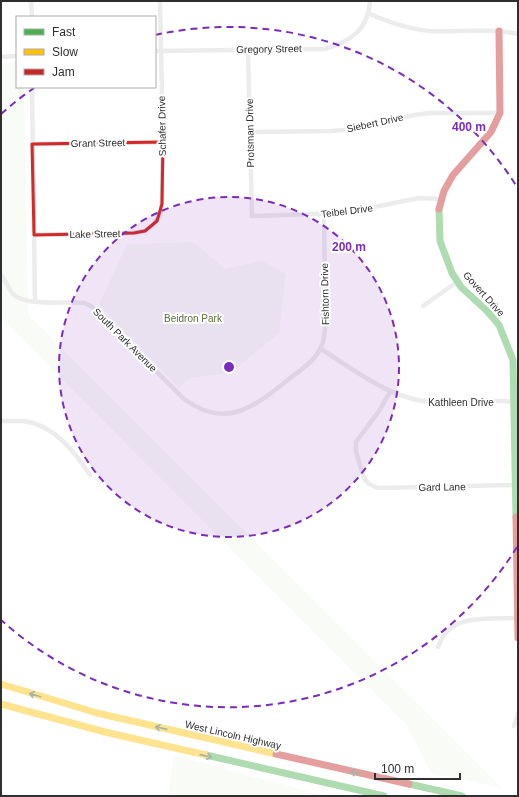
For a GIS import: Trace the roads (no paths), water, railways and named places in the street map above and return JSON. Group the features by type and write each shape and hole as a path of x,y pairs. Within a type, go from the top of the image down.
{"main road":[{"name":"Govert Drive","path":"499,31 500,113 496,126 487,139 468,155 455,171 441,199 439,219 441,244 458,282 497,321 508,343 513,360 516,402 515,485 518,638"},
{"name":"West Lincoln Highway","path":"1,684 98,713 462,796"},
{"path":"1,704 120,736 384,796"}],"street":[{"path":"31,1 32,16"},
{"name":"Schafer Drive","path":"153,225 160,216 162,204 163,142 160,1"},
{"name":"Gregory Street","path":"156,51 325,48 342,44 355,35 363,25 368,13 370,1"},
{"path":"368,13 406,27 428,31 499,31 518,34"},
{"name":"Protsman Drive","path":"248,50 252,216"},
{"path":"1,57 16,56"},
{"path":"32,88 35,302"},
{"name":"Siebert Drive","path":"249,132 332,131 354,129 421,114 500,113"},
{"name":"Grant Street","path":"32,144 163,142"},
{"name":"Teibel Drive","path":"252,216 324,214 366,210 419,198 441,199"},
{"name":"Fishtorn Drive","path":"321,349 326,320 324,214"},
{"name":"Lake Street","path":"34,235 134,233 145,231 153,225"},
{"name":"South Park Avenue","path":"1,275 14,294 20,299 35,302 84,303 91,306 184,399 196,408 208,413 231,413 243,411 253,406 313,360 321,349"},
{"path":"423,306 458,282"},
{"name":"Kathleen Drive","path":"321,349 390,392 408,399 423,402 516,402"},
{"name":"Gard Lane","path":"390,392 379,411 356,442 356,452 362,472 369,484 378,488 515,485"},
{"path":"1,421 24,421 37,424 52,431 80,459 90,475"},
{"path":"438,647 443,635 453,626 470,620 518,618"},
{"path":"514,726 518,714"}],"park label":[{"name":"Beidron Park","path":"193,318"}]}
